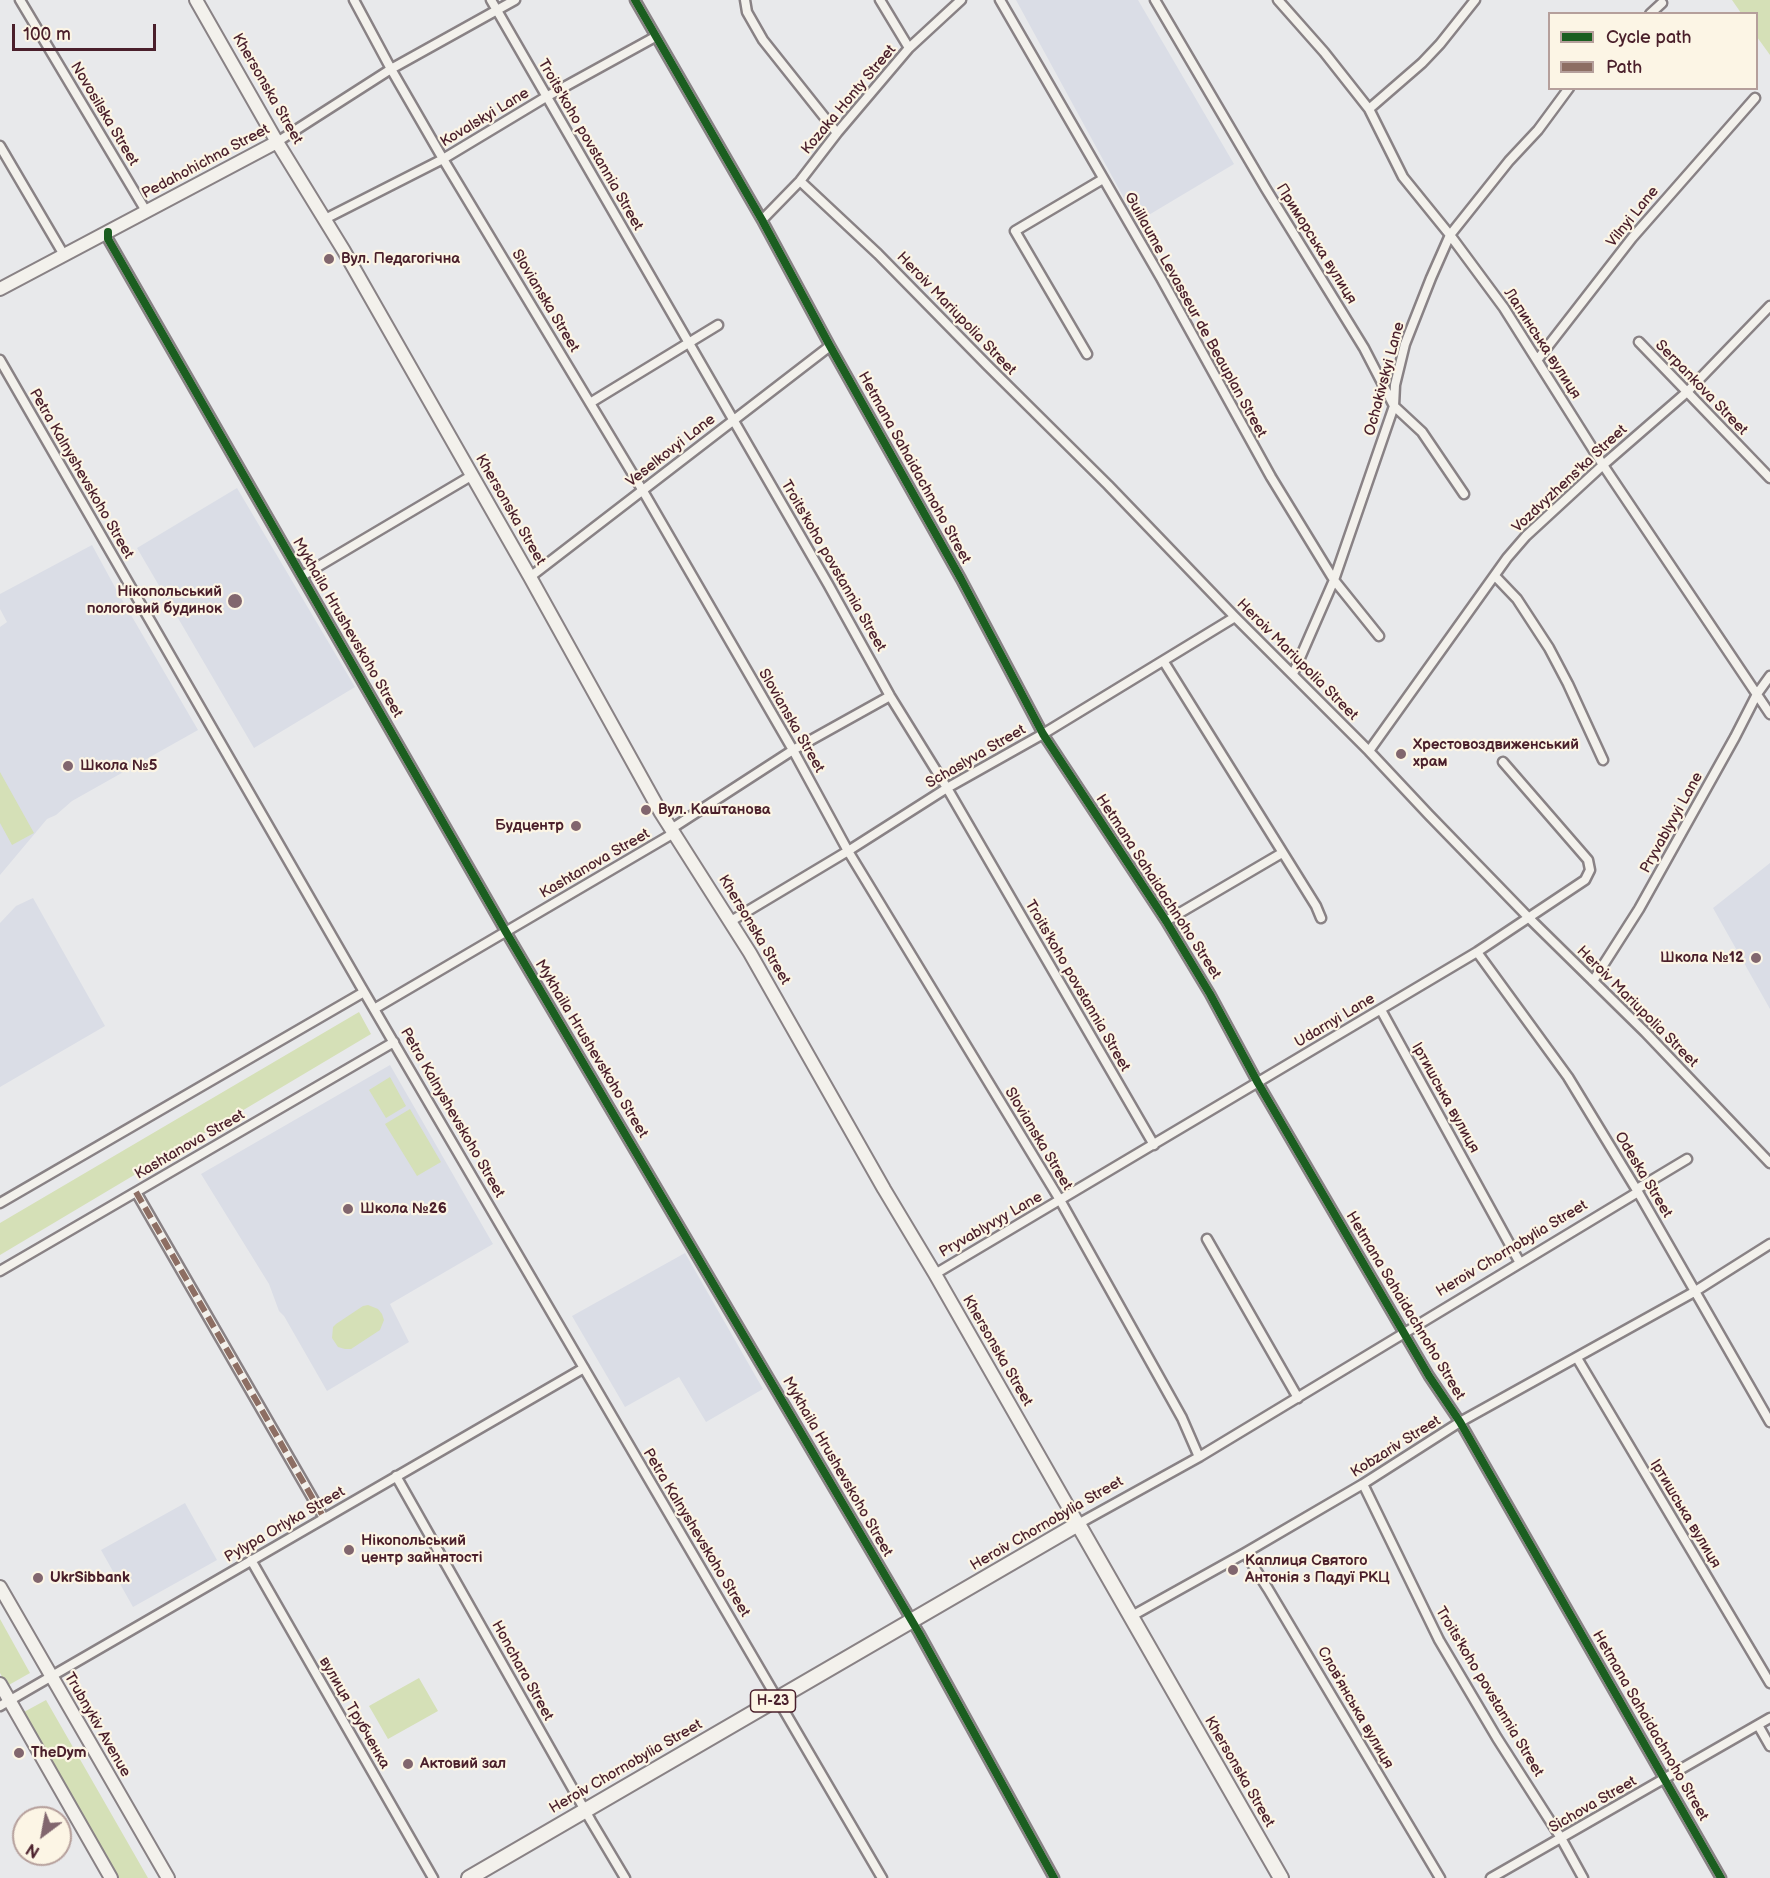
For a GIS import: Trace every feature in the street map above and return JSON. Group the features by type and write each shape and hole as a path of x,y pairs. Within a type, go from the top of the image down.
{"main road":[{"name":"Khersonska Street","path":"196,0 277,142 325,219 672,831 731,921 1281,1878"},
{"name":"Pedahohichna Street","path":"0,289 277,142"},
{"name":"Heroiv Chornobylia Street","path":"469,1878 1078,1524"},
{"name":"Trubnykiv Avenue","path":"0,1587 168,1878"},
{"path":"0,1684 5,1703 111,1878"}],"street":[{"name":"Novosilska Street","path":"20,0 146,211"},
{"name":"Slovianska Street","path":"354,0 390,69 643,491 793,750 848,851 1060,1200 1182,1418 1199,1457"},
{"name":"Troits'koho povstannia Street","path":"491,0 828,584 890,696 947,788 1154,1145"},
{"name":"Pedahohichna Street","path":"277,142 390,69 514,0"},
{"name":"Hetmana Sahaidachnoho Street","path":"635,0 762,220 961,579 1043,734 1166,921 1210,993 1258,1083 1429,1376 1460,1422 1721,1878"},
{"path":"745,0 747,12 763,39 837,133"},
{"path":"880,0 909,48"},
{"name":"Kozaka Honty Street","path":"762,220 800,181 837,133 909,48 961,0"},
{"name":"Guillaume Levasseur de Beauplan Street","path":"1000,0 1271,477 1334,580 1379,636"},
{"name":"Приморська вулиця","path":"1155,0 1266,189 1364,348 1394,406 1422,432 1464,494"},
{"name":"Лапинська вулиця","path":"1278,0 1324,52 1369,109 1403,177 1450,235 1504,308 1603,465 1770,714"},
{"path":"1369,109 1422,63 1475,0"},
{"path":"1652,12 1662,3"},
{"name":"Kovalskyi Lane","path":"325,219 443,159 546,97 656,37"},
{"name":"Ochakivskyi Lane","path":"1293,674 1334,580 1394,406 1395,385 1405,344 1450,235 1509,161 1538,130 1568,90"},
{"name":"Vilnyi Lane","path":"1538,359 1632,238 1755,98"},
{"path":"0,146 64,255"},
{"path":"1087,354 1015,231 1103,179"},
{"name":"Heroiv Mariupolia Street","path":"800,181 878,254 1108,485 1529,918 1645,1032 1770,1163"},
{"name":"Mykhaila Hrushevskoho Street","path":"108,231 108,238 506,932 912,1620 1054,1878"},
{"name":"Vozdvyzhens'ka Street","path":"1369,751 1526,536 1603,465 1688,392 1770,306"},
{"path":"590,403 718,325"},
{"name":"Serpankova Street","path":"1639,342 1770,478"},
{"name":"Veselkovyi Lane","path":"530,577 830,346"},
{"name":"Petra Kalnyshevskoho Street","path":"0,360 364,992 882,1878"},
{"path":"302,576 471,476"},
{"path":"1495,576 1517,599 1550,648 1603,760"},
{"name":"Schaslyva Street","path":"731,921 947,788 1043,734 1235,617"},
{"path":"1164,662 1322,918"},
{"name":"Pryvablyvyi Lane","path":"1593,981 1639,909 1735,737 1756,694 1770,676"},
{"name":"Kashtanova Street","path":"374,1009 672,831 793,750 890,696"},
{"name":"Udarnyi Lane","path":"1154,1145 1477,952 1585,880 1590,870 1588,860 1503,762"},
{"path":"1166,921 1282,853"},
{"name":"Odeska Street","path":"1477,952 1568,1077 1638,1191 1770,1422"},
{"path":"0,1203 364,992"},
{"name":"Іртишська вулиця","path":"1381,1010 1520,1263"},
{"name":"Kashtanova Street","path":"0,1271 394,1042"},
{"name":"Pryvablyvyy Lane","path":"934,1274 1154,1145"},
{"name":"Heroiv Chornobylia Street","path":"1078,1524 1199,1457 1405,1334 1687,1159"},
{"path":"136,1192 324,1518"},
{"path":"1207,1239 1298,1398"},
{"name":"Kobzariv Street","path":"1130,1617 1364,1484 1460,1422 1694,1292 1770,1244"},
{"name":"Іртишська вулиця","path":"1577,1358 1770,1683"},
{"name":"Pylypa Orlyka Street","path":"5,1703 584,1368"},
{"name":"Honchara Street","path":"396,1476 625,1878"},
{"name":"Troits'koho povstannia Street","path":"1364,1484 1439,1640 1497,1738 1561,1838 1582,1878"},
{"name":"Словʼянська вулиця","path":"1245,1553 1440,1878"},
{"name":"вулиця Трубченка","path":"251,1560 433,1878"},
{"name":"Sichova Street","path":"1491,1878 1770,1718"},
{"path":"1758,1725 1770,1746"}],"shaded area":[{"path":"1016,0 1138,0 1234,164 1137,222"},
{"name":"Нікопольський пологовий будинок","path":"237,488 355,687 254,748 137,548"},
{"name":"Школа №5","path":"92,545 198,730 72,801 56,815 47,819 0,875 0,627 7,622 0,609 0,594"},
{"name":"Школа №12","path":"1770,863 1770,1009 1713,908"},
{"path":"33,898 105,1026 0,1087 0,923 16,906"},
{"name":"Школа №26","path":"390,1065 493,1244 390,1304 409,1342 327,1391 279,1311 269,1284 201,1174"},
{"path":"685,1253 763,1389 706,1422 679,1377 625,1407 572,1316"},
{"path":"185,1503 217,1560 133,1607 101,1550"}],"green space":[{"path":"1732,0 1770,0 1770,55 1758,38 1758,12 1740,12"},
{"path":"0,772 34,833 12,845 0,823"},
{"path":"359,1012 371,1034 0,1255 0,1223"},
{"path":"390,1077 406,1106 386,1118 369,1090"},
{"path":"410,1109 441,1162 417,1176 385,1124"},
{"path":"368,1305 378,1309 382,1314 384,1320 380,1330 351,1349 338,1347 332,1338 333,1327 363,1306"},
{"path":"0,1619 30,1673 7,1686 0,1673"},
{"path":"419,1678 438,1711 388,1739 369,1706"},
{"path":"46,1700 148,1878 118,1878 24,1712"}],"marked path":[{"path":"136,1192 324,1518"}],"cycle path":[{"path":"635,0 762,220 961,579 1043,734 1166,921 1210,994 1258,1083 1429,1376 1460,1422 1721,1878"},
{"path":"108,232 108,239 506,932 919,1633 1054,1878"}],"place":[{"name":"Вул. Педагогічна","path":"329,259"},
{"name":"Нікопольський пологовий будинок","path":"235,601"},
{"name":"Хрестовоздвиженський храм","path":"1401,754"},
{"name":"Школа №5","path":"68,766"},
{"name":"Вул. Каштанова","path":"646,810"},
{"name":"Будцентр","path":"576,826"},
{"name":"Школа №12","path":"1756,958"},
{"name":"Школа №26","path":"348,1209"},
{"name":"Нікопольський центр зайнятості","path":"349,1550"},
{"name":"Каплиця Святого Антонія з Падуї РКЦ","path":"1233,1570"},
{"name":"UkrSibbank","path":"38,1578"},
{"name":"TheDym","path":"19,1753"},
{"name":"Актовий зал","path":"408,1764"}]}
